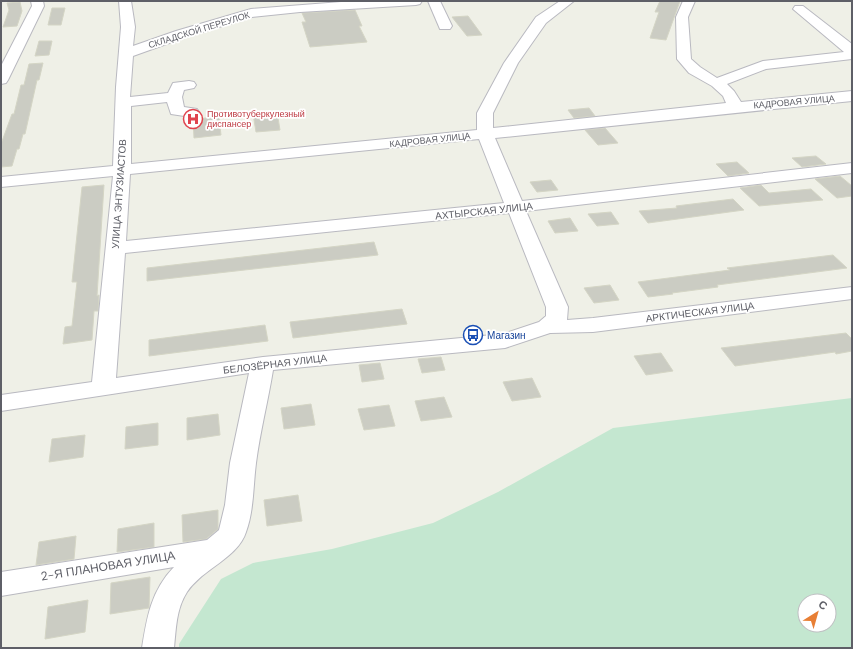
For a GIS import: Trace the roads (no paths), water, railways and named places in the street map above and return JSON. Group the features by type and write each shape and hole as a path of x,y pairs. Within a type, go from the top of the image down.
{"street":[{"path":"1,80 38,6 37,1"},
{"name":"УЛИЦА ЭНТУЗИАСТОВ","path":"103,387 122,170 123,102 128,27 127,1"},
{"name":"СКЛАДСКОЙ ПЕРЕУЛОК","path":"127,53 251,13 300,8 416,1"},
{"path":"434,1 445,26"},
{"path":"547,327 556,318 558,307 485,134 485,113 511,63 541,20 568,1"},
{"path":"689,1 682,17 684,59 703,77 717,83 729,94 736,107"},
{"path":"799,9 852,51"},
{"path":"717,83 763,65 852,55"},
{"path":"189,85 178,86 174,98 177,111 191,112"},
{"name":"КАДРОВАЯ УЛИЦА","path":"1,182 852,96"},
{"path":"123,102 174,98"},
{"name":"АХТЫРСКАЯ УЛИЦА","path":"115,248 516,207 852,168"},
{"name":"АРКТИЧЕСКАЯ УЛИЦА","path":"547,327 593,325 852,293"},
{"name":"БЕЛОЗЁРНАЯ УЛИЦА","path":"1,403 263,364 505,341 547,327"},
{"path":"158,648 162,616 169,597 192,567 226,541 232,533 238,505 243,463 263,364"},
{"name":"2-Я ПЛАНОВАЯ УЛИЦА","path":"1,584 214,550"}],"place":[{"name":"Противотуберкулезный диспансер","path":"193,119"},
{"name":"Магазин","path":"473,335"}]}
